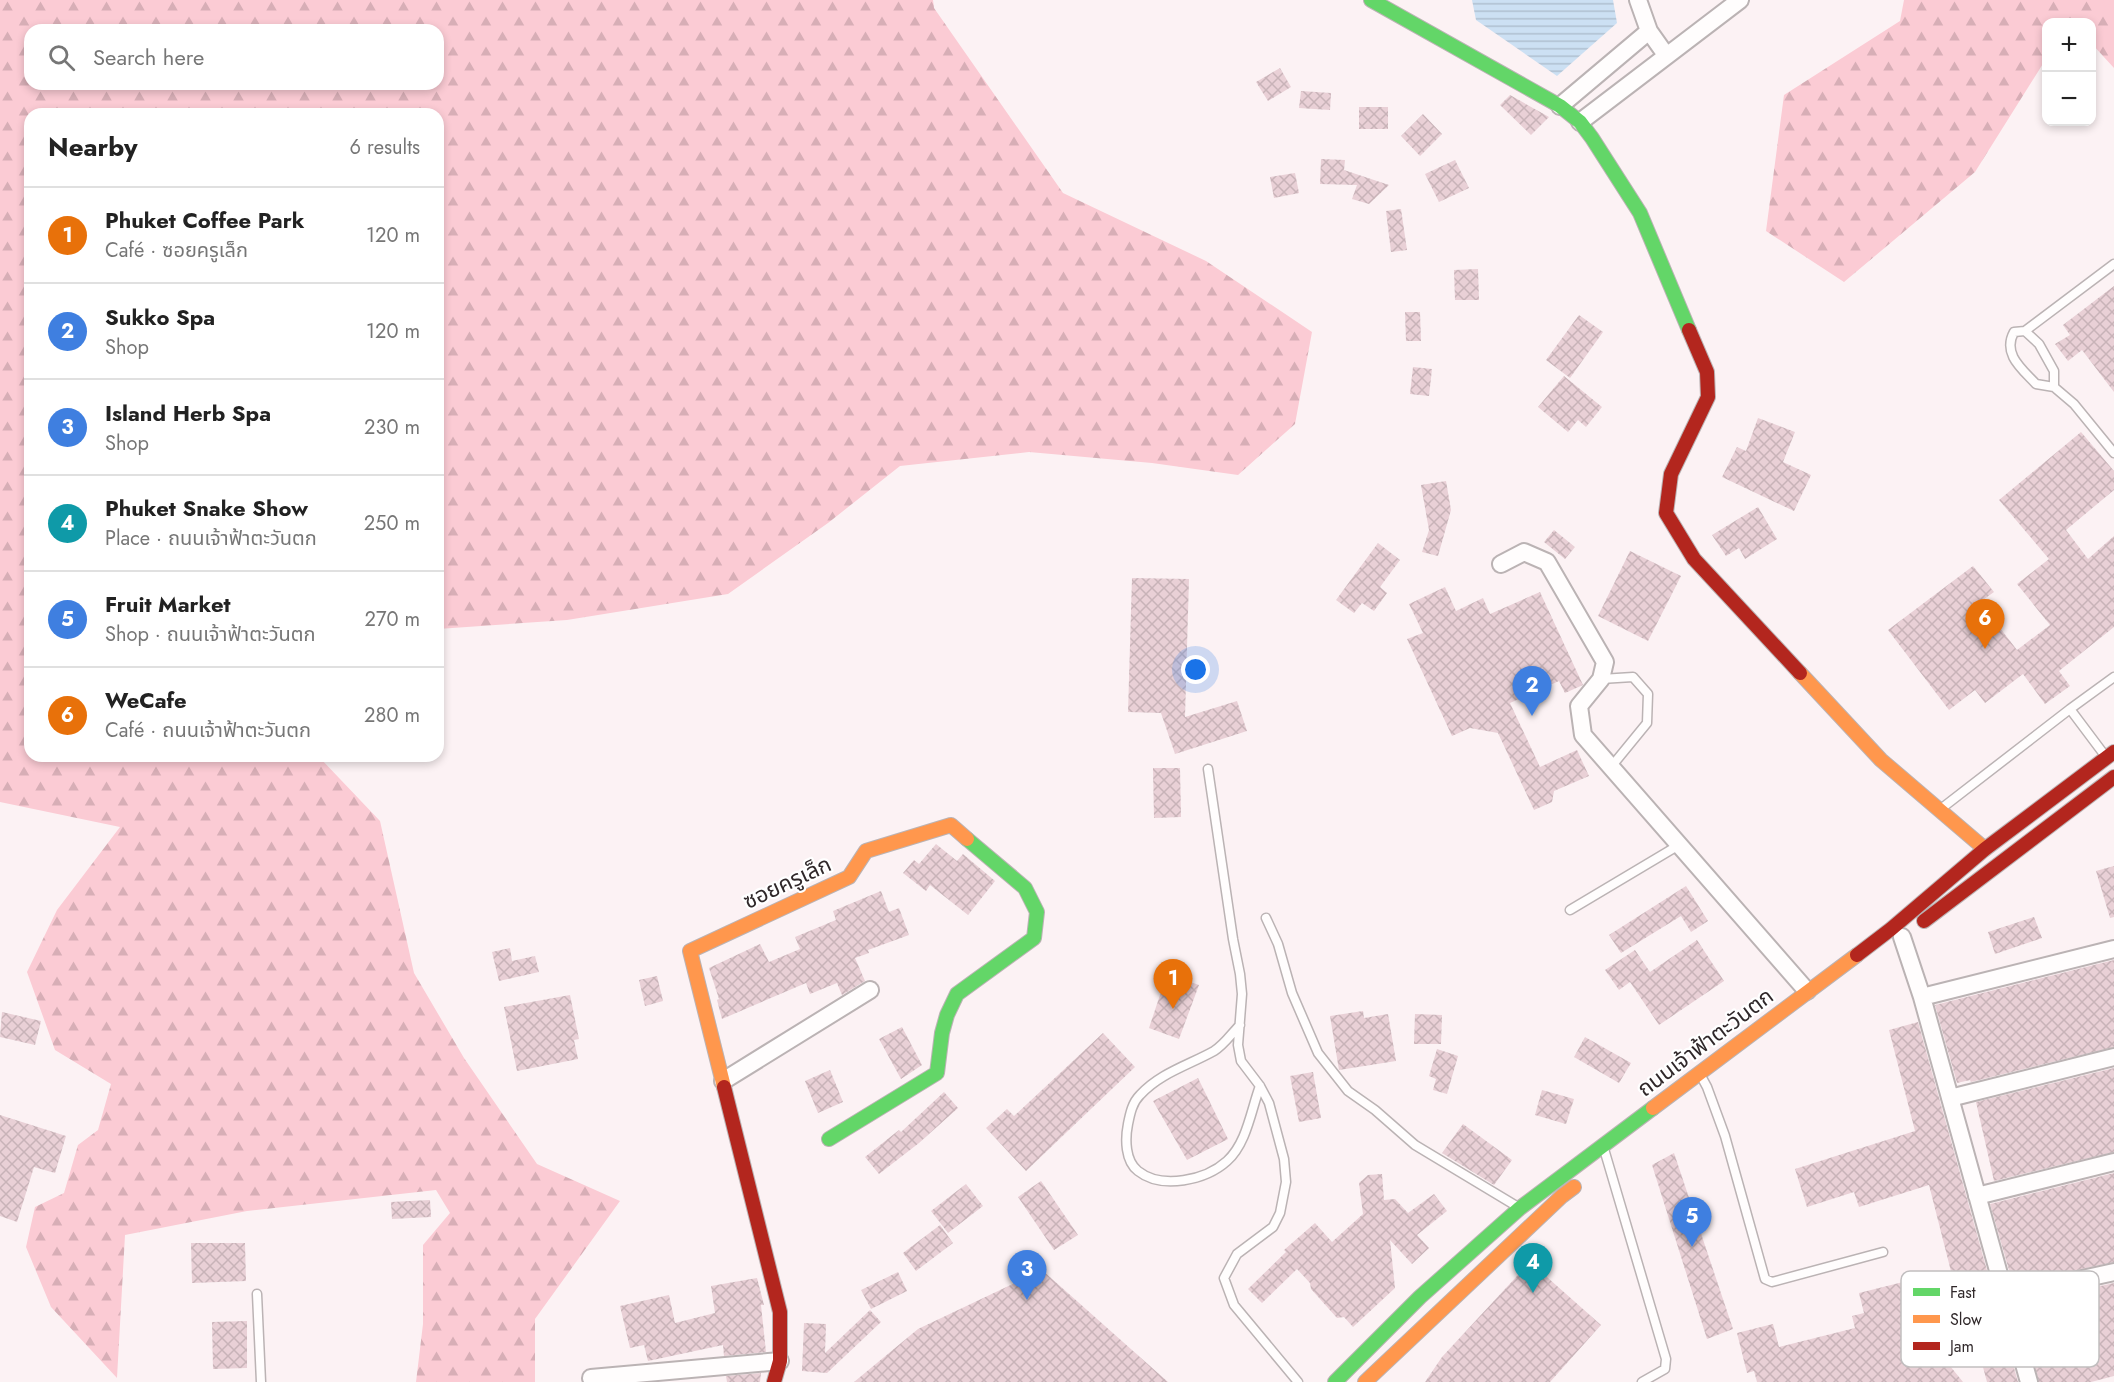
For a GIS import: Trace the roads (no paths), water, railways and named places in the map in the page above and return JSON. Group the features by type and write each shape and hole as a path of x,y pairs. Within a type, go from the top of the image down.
{"street":[{"path":"1371,0 1560,106 1580,122 1640,213 1707,372 1708,397 1671,474 1666,513 1694,560 1881,760 1985,849"},
{"path":"1638,0 1649,31 1666,55"},
{"path":"1580,122 1740,0"},
{"path":"1560,106 1649,31"},
{"path":"1501,564 1524,552 1547,562 1605,662 1601,679 1579,706 1583,735 1807,991"},
{"name":"ถนนเจ้าฟ้าตะวันตก","path":"1335,1382 1420,1297 1520,1208 1891,929 1985,849 2112,759"},
{"path":"1828,994 2114,777"},
{"name":"ซอยครูเล็ก","path":"774,1382 780,1361 780,1312 690,951 849,877 866,851 951,825 1026,888 1037,912 1034,938 957,994 942,1033 938,1073 829,1139"},
{"path":"1902,938 1922,997 1998,1271"},
{"path":"1922,997 2114,949"},
{"path":"723,1081 870,990"},
{"path":"1950,1098 2114,1057"},
{"path":"1977,1196 2114,1162"},
{"path":"1365,1382 1562,1196 1603,1165"},
{"path":"2099,1275 2114,1272"},
{"path":"591,1378 780,1361"},
{"path":"2025,1367 2029,1382"}],"lane":[{"path":"2114,264 2025,331 2014,333 2010,340 2012,358 2036,384 2054,387 2074,404 2114,453"},
{"path":"2025,331 2039,345 2054,371 2054,387"},
{"path":"1601,679 1633,677 1648,694 1647,723 1611,767"},
{"path":"1939,810 2114,677"},
{"path":"2070,709 2112,759"},
{"path":"1208,769 1240,974 1242,994 1238,1045 1241,1061 1260,1086 1269,1103 1284,1159 1286,1182 1280,1213 1273,1227 1237,1254 1224,1278 1234,1305 1298,1382"},
{"path":"1570,910 1679,846"},
{"path":"1266,918 1278,944 1292,993 1318,1053 1348,1091 1375,1110 1415,1145 1520,1208"},
{"path":"1240,1025 1217,1049 1171,1072 1139,1096 1130,1111 1126,1132 1128,1157 1137,1171 1163,1181 1182,1181 1200,1177 1227,1161 1238,1146 1260,1086"},
{"path":"1699,1073 1707,1086 1725,1136 1765,1280 1772,1282 1883,1252"},
{"path":"1603,1146 1603,1165 1666,1359 1665,1369 1642,1382"},
{"path":"257,1294 261,1382"}],"water":[{"path":"1472,0 1613,0 1617,23 1557,76 1476,20"}],"place":[{"name":"WeCafe","path":"1985,649"},
{"name":"Sukko Spa","path":"1532,716"},
{"name":"Phuket Coffee Park","path":"1173,1009"},
{"name":"Fruit Market","path":"1692,1247"},
{"name":"Phuket Snake Show","path":"1533,1293"},
{"name":"Island Herb Spa","path":"1027,1300"}]}
